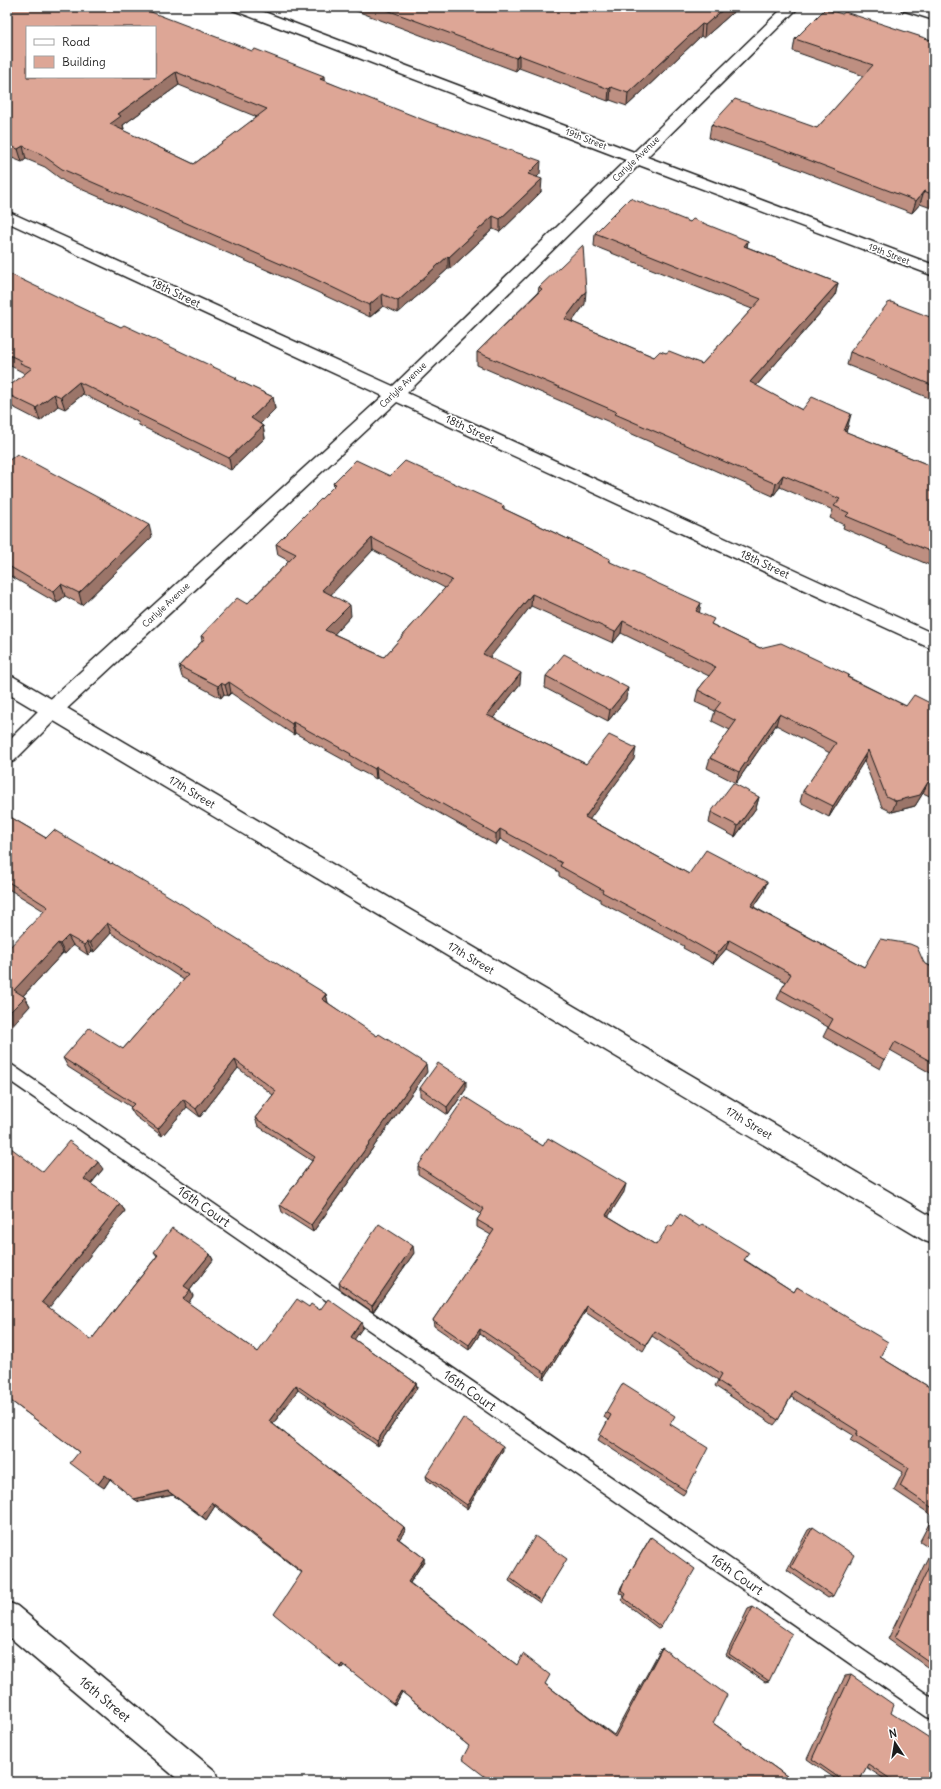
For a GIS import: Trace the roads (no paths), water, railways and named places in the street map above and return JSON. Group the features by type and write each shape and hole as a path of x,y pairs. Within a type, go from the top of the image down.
{"street":[{"name":"19th Street","path":"238,7 934,271"},
{"name":"Carlyle Avenue","path":"7,755 52,710 395,394 792,7"},
{"path":"907,7 934,16"},
{"name":"18th Street","path":"7,216 934,642"},
{"name":"17th Street","path":"7,683 934,1232"},
{"name":"16th Street","path":"7,1616 204,1782"}],"lane":[{"name":"16th Court","path":"7,1070 934,1710"}]}
